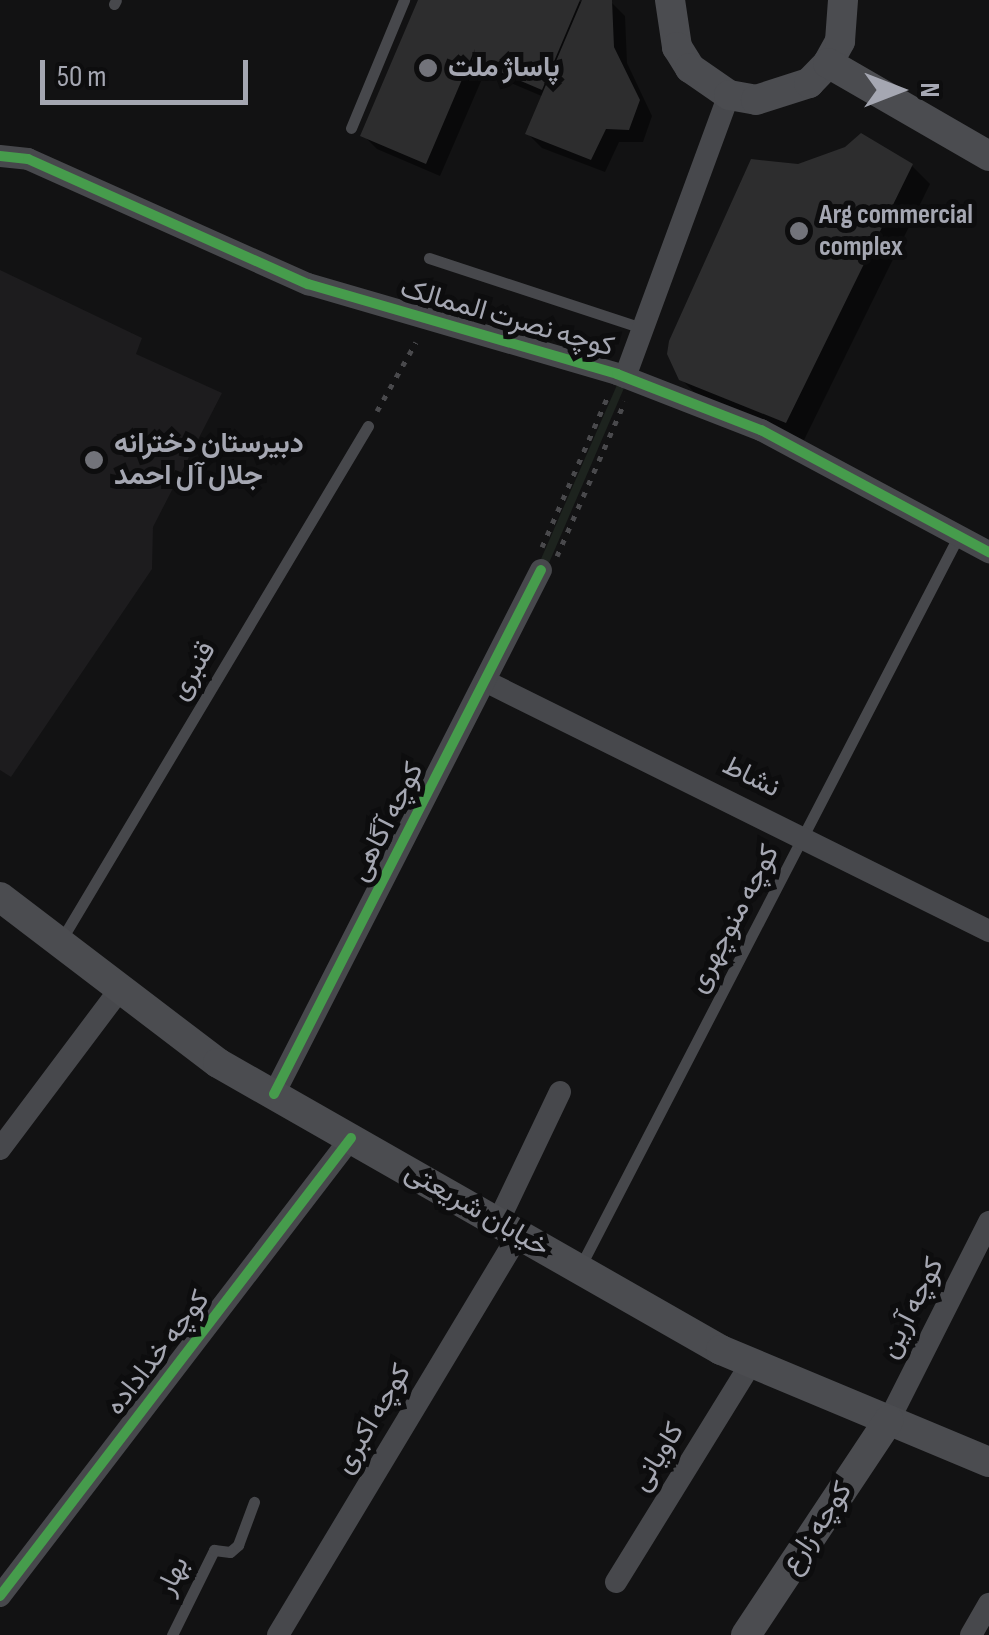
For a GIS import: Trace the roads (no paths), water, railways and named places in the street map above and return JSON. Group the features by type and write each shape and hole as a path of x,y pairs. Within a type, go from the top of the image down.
{"main road":[{"path":"670,0 677,47 690,68 729,95 784,96 828,63 840,41 843,0"},
{"path":"828,63 989,156"},
{"name":"خیابان شریعتی","path":"0,897 218,1063 579,1269 751,1362 989,1462"},
{"name":"کوچه زارع","path":"746,1635 888,1420"}],"street":[{"path":"626,377 729,95"},
{"name":"کوچه نصرت الممالک","path":"0,156 28,159 308,284 626,377 761,430 989,552"},
{"name":"کوچه آگاهی","path":"274,1094 541,570"},
{"name":"نشاط","path":"485,681 989,930"},
{"path":"0,1149 120,988"},
{"name":"کوچه اکبری","path":"278,1635 509,1228 560,1092"},
{"name":"کوچه خداداده","path":"0,1596 352,1138"},
{"name":"کوچه آرین","path":"888,1420 989,1222"},
{"name":"کاویانی","path":"616,1582 751,1362"},
{"path":"971,1635 989,1604"}],"lane":[{"path":"352,128 404,0"},
{"path":"429,258 646,329"},
{"name":"قنبری","path":"60,942 368,426"},
{"name":"کوچه منوچهری","path":"579,1269 958,538"},
{"name":"بهار","path":"172,1635 214,1550 230,1552 238,1545 254,1502"}],"place":[{"name":"پاساژ ملت","path":"428,68"},
{"name":"Arg commercial complex","path":"799,231"},
{"name":"دبیرستان دخترانه جلال آل احمد","path":"94,460"}]}
